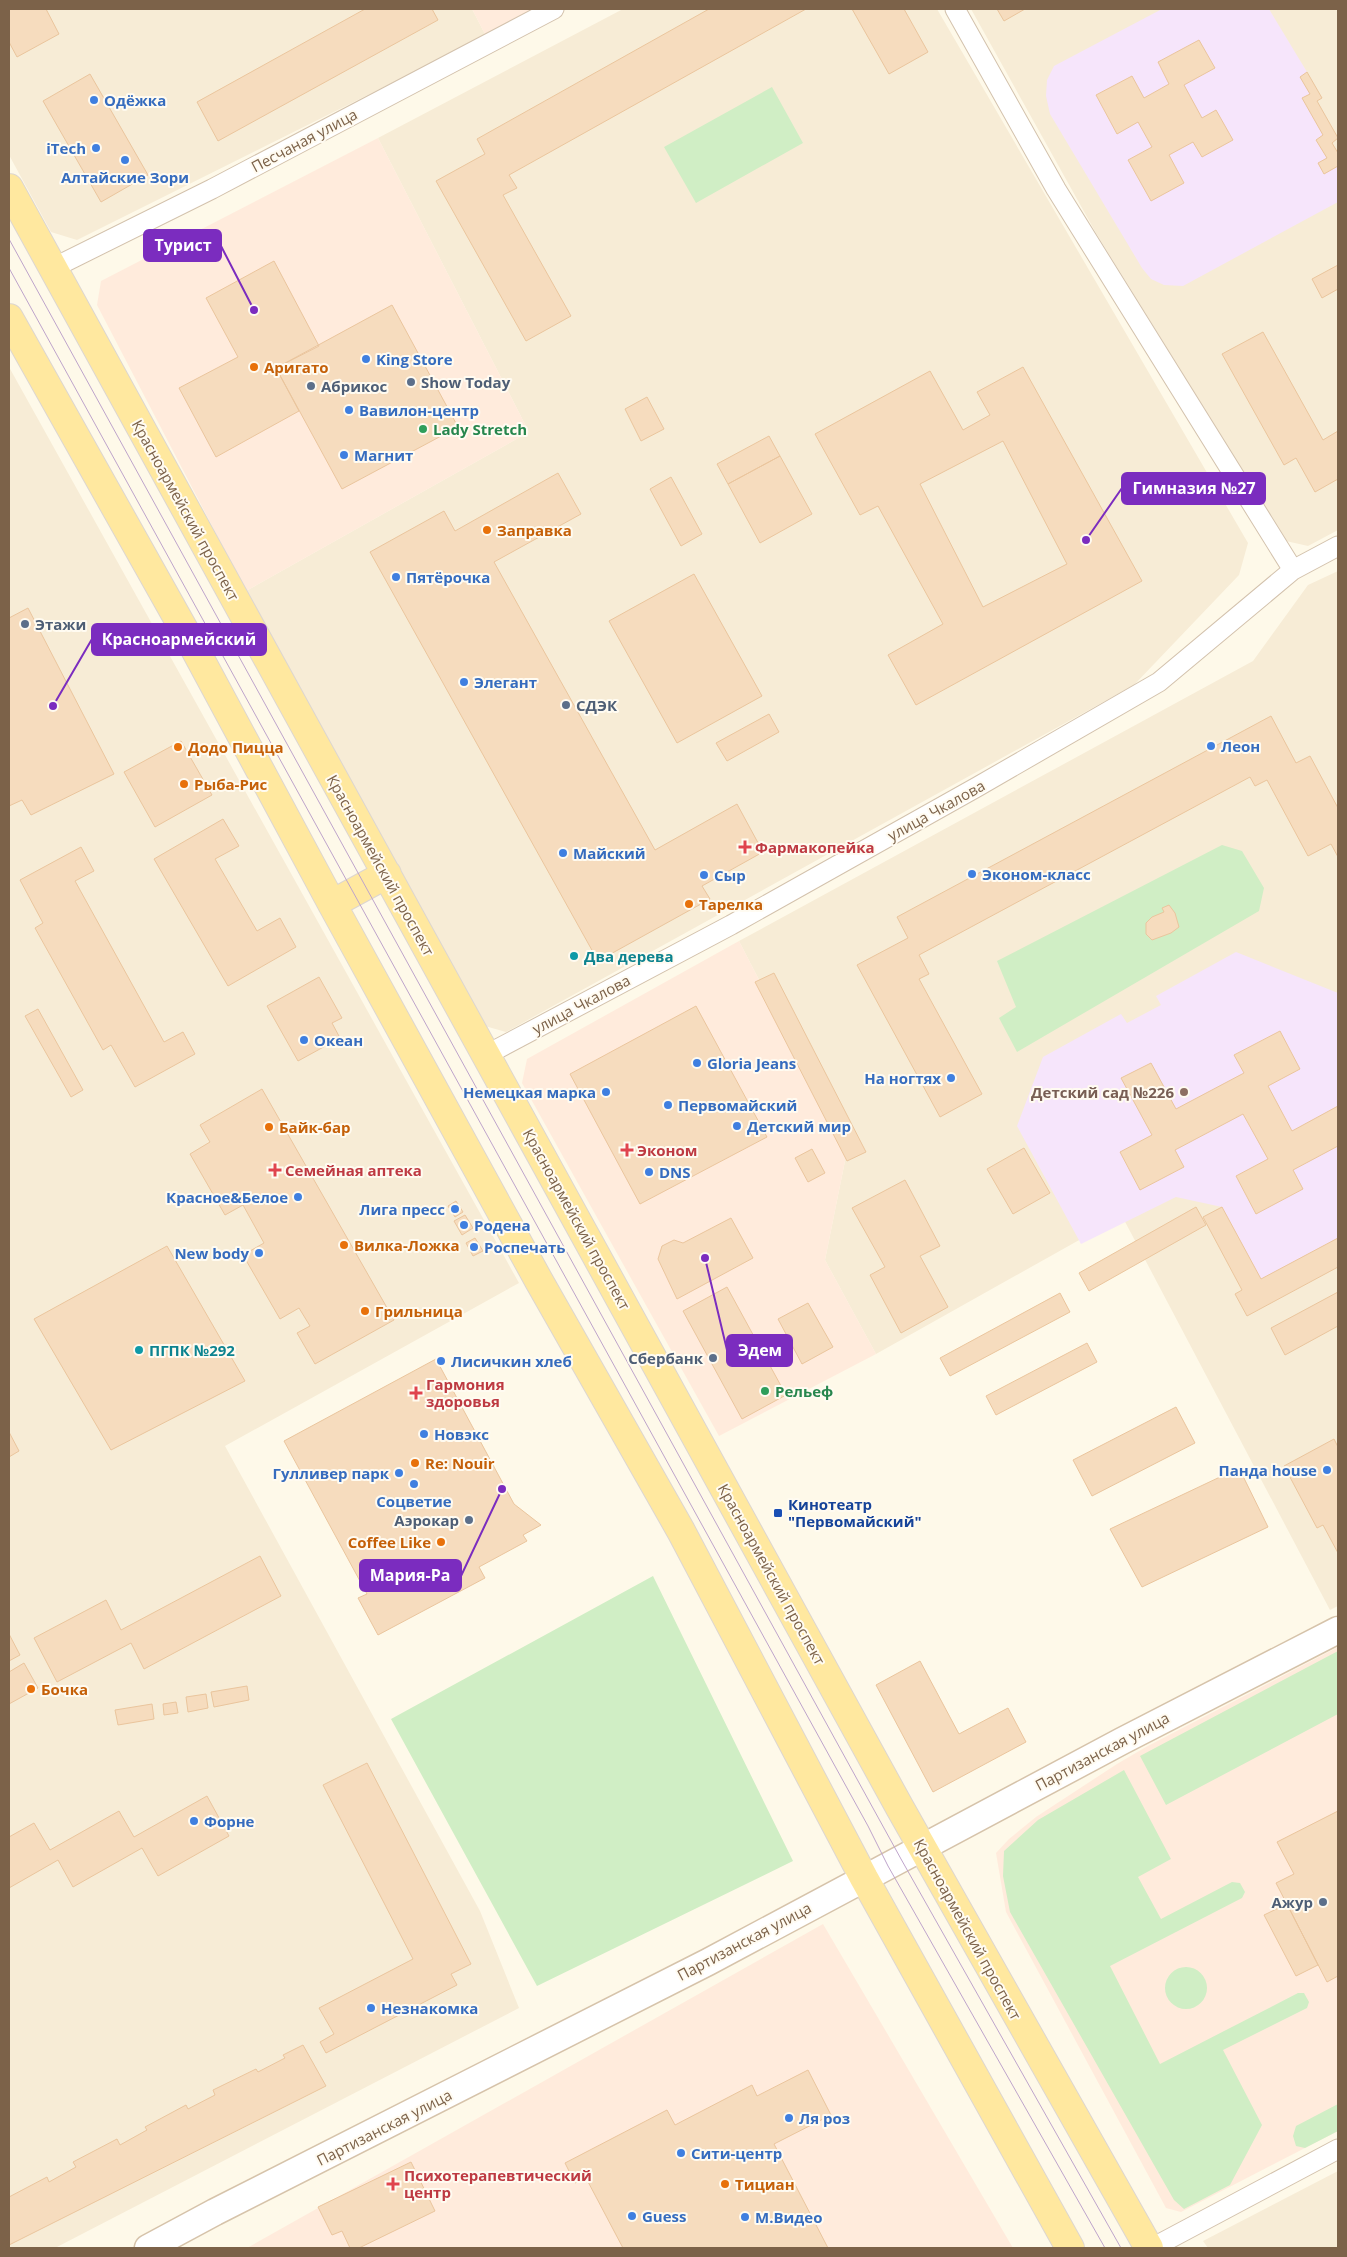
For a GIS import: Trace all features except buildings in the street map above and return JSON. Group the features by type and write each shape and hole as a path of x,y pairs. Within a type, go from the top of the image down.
{"main road":[{"name":"Красноармейский проспект","path":"9,188 922,1848 1151,2248"},
{"path":"9,318 195,649 332,904 539,1281 682,1532 864,1878 1070,2248"},
{"path":"332,904 387,874"},
{"name":"Партизанская улица","path":"148,2248 215,2212 708,1962 1174,1713 1338,1630"}],"street":[{"name":"Песчаная улица","path":"53,268 212,189 554,9"},
{"path":"955,9 1056,189 1293,570"},
{"name":"улица Чкалова","path":"486,1055 731,925 1159,682 1293,570 1338,546"},
{"path":"1151,2248 1338,2149"}],"shaded area":[{"path":"9,9 472,9 486,36 77,240 51,232 9,155"},
{"path":"472,9 536,9 486,36"},
{"path":"623,9 937,9 1248,543 1239,575 1134,685 506,1032 485,1026 246,591 529,432 378,138"},
{"path":"971,9 1338,9 1338,530 1308,546 1286,541 1096,233"},
{"path":"1162,9 1269,9 1307,72 1300,77 1310,94 1303,98 1323,135 1316,140 1327,158 1318,164 1324,174 1338,166 1338,202 1183,286 1164,285 1151,279 1142,268 1050,114 1046,96 1047,80 1054,66"},
{"path":"378,138 529,432 246,591 97,305 101,281"},
{"path":"9,367 519,1283 225,1446 480,1911 519,2008 55,2248 9,2248"},
{"path":"1338,571 1338,1606 1330,1610 1122,1216 876,1354 825,1260 847,1151 739,941 1253,661 1308,585"},
{"path":"739,941 847,1151 825,1260 876,1354 719,1436 522,1083 527,1059"},
{"name":"Детский сад №226","path":"1236,952 1338,993 1338,1238 1261,1279 1222,1207 1176,1197 1081,1244 1017,1126 1043,1057 1121,1014 1127,1023 1161,1005 1156,996"},
{"path":"1338,1647 1338,2131 1181,2212 1166,2208 1006,1912 996,1853 1009,1839 1036,1817 1117,1764"},
{"path":"823,1924 1013,2248 247,2248"},
{"path":"1338,2171 1338,2248 1208,2248 1203,2241"}],"green space":[{"path":"772,87 803,143 696,203 664,147"},
{"path":"1222,845 1242,851 1264,888 1259,911 1017,1052 999,1018 1016,1007 997,961"},
{"path":"653,1576 793,1861 537,1986 391,1719"},
{"path":"1338,1651 1338,1714 1166,1805 1140,1756"},
{"path":"1124,1770 1171,1859 1138,1877 1161,1919 1232,1882 1240,1883 1245,1892 1242,1898 1110,1966 1160,2064 1298,1993 1304,1993 1309,2002 1307,2008 1223,2050 1262,2125 1230,2185 1184,2209 1174,2200 1010,1912 1003,1876 1004,1851 1038,1820"},
{"path":"1186,1967 1201,1973 1207,1988 1201,2003 1186,2009 1171,2003 1165,1988 1171,1973"},
{"path":"1338,2104 1338,2131 1305,2148 1296,2146 1293,2136 1296,2126"}],"tram line":[{"path":"9,239 901,1859 1121,2248"},
{"path":"9,268 868,1826 888,1866 1105,2248"}],"place":[{"name":"Одёжка","path":"94,100"},
{"name":"iTech","path":"96,148"},
{"name":"Алтайские Зори","path":"125,160"},
{"name":"Турист","path":"254,310"},
{"name":"King Store","path":"366,359"},
{"name":"Аригато","path":"254,367"},
{"name":"Show Today","path":"411,382"},
{"name":"Абрикос","path":"311,386"},
{"name":"Вавилон-центр","path":"349,410"},
{"name":"Lady Stretch","path":"423,429"},
{"name":"Магнит","path":"344,455"},
{"name":"Заправка","path":"487,530"},
{"name":"Гимназия №27","path":"1086,540"},
{"name":"Пятёрочка","path":"396,577"},
{"name":"Этажи","path":"25,624"},
{"name":"Элегант","path":"464,682"},
{"name":"СДЭК","path":"566,705"},
{"name":"Красноармейский","path":"53,706"},
{"name":"Леон","path":"1211,746"},
{"name":"Додо Пицца","path":"178,747"},
{"name":"Рыба-Рис","path":"184,784"},
{"name":"Фармакопейка","path":"745,847"},
{"name":"Майский","path":"563,853"},
{"name":"Эконом-класс","path":"972,874"},
{"name":"Сыр","path":"704,875"},
{"name":"Тарелка","path":"689,904"},
{"name":"Два дерева","path":"574,956"},
{"name":"Океан","path":"304,1040"},
{"name":"Gloria Jeans","path":"697,1063"},
{"name":"На ногтях","path":"951,1078"},
{"name":"Немецкая марка","path":"606,1092"},
{"name":"Детский сад №226","path":"1184,1092"},
{"name":"Первомайский","path":"668,1105"},
{"name":"Детский мир","path":"737,1126"},
{"name":"Байк-бар","path":"269,1127"},
{"name":"Эконом","path":"627,1150"},
{"name":"Семейная аптека","path":"275,1170"},
{"name":"DNS","path":"649,1172"},
{"name":"Красное&Белое","path":"298,1197"},
{"name":"Лига пресс","path":"455,1209"},
{"name":"Родена","path":"464,1225"},
{"name":"Вилка-Ложка","path":"344,1245"},
{"name":"Роспечать","path":"474,1247"},
{"name":"New body","path":"259,1253"},
{"name":"Эдем","path":"705,1258"},
{"name":"Грильница","path":"365,1311"},
{"name":"ПГПК №292","path":"139,1350"},
{"name":"Сбербанк","path":"713,1358"},
{"name":"Лисичкин хлеб","path":"441,1361"},
{"name":"Рельеф","path":"765,1391"},
{"name":"Гармония здоровья","path":"416,1393"},
{"name":"Новэкс","path":"424,1434"},
{"name":"Re: Nouir","path":"415,1463"},
{"name":"Панда house","path":"1327,1470"},
{"name":"Гулливер парк","path":"399,1473"},
{"name":"Соцветие","path":"414,1484"},
{"name":"Мария-Ра","path":"502,1489"},
{"name":"Кинотеатр \"Первомайский\"","path":"778,1513"},
{"name":"Аэрокар","path":"469,1520"},
{"name":"Coffee Like","path":"441,1542"},
{"name":"Бочка","path":"31,1689"},
{"name":"Форне","path":"194,1821"},
{"name":"Ажур","path":"1323,1902"},
{"name":"Незнакомка","path":"371,2008"},
{"name":"Ля роз","path":"789,2118"},
{"name":"Сити-центр","path":"681,2153"},
{"name":"Психотерапевтический центр","path":"393,2184"},
{"name":"Тициан","path":"725,2184"},
{"name":"Guess","path":"632,2216"},
{"name":"М.Видео","path":"745,2217"}]}
